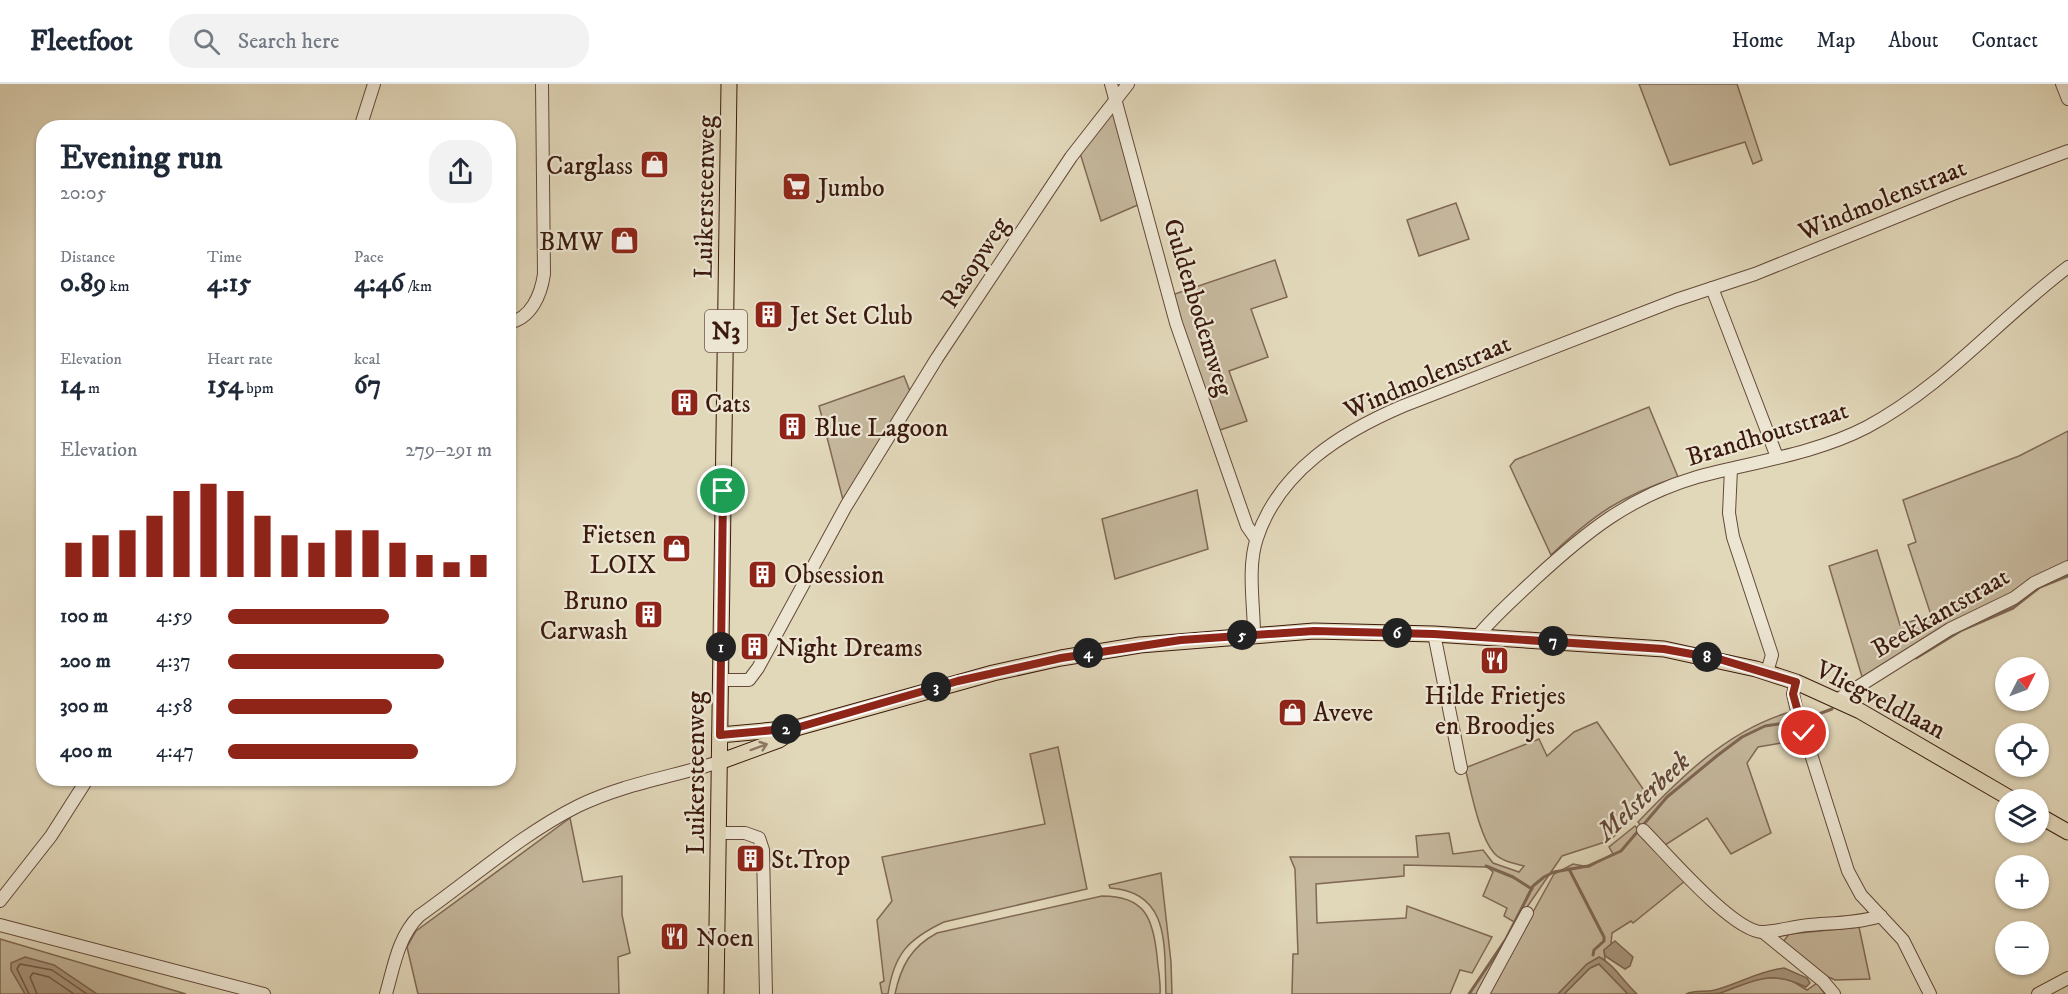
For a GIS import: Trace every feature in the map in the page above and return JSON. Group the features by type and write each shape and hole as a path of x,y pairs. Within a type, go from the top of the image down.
{"main road":[{"name":"Luikersteenweg","path":"716,994 729,84"},
{"name":"Vliegveldlaan","path":"720,735 796,728 958,681 1061,658 1171,641 1333,631 1434,634 1664,649 1719,659 1767,672 1837,700 1892,728 1995,789"},
{"name":"Vliegveldlaan","path":"719,762 779,740 796,728"},
{"path":"2049,821 2068,832"}],"street":[{"path":"363,120 374,84"},
{"path":"516,320 524,316 534,304 542,290 544,274 542,84"},
{"name":"Guldenbodemweg","path":"1111,84 1176,323 1247,526 1256,539"},
{"path":"1115,98 1128,84"},
{"path":"2062,84 2068,99"},
{"name":"Rasopweg","path":"720,680 748,680 758,668 846,506 893,428 1065,165 1115,98"},
{"name":"Windmolenstraat","path":"1254,635 1256,539 1269,510 1283,490 1305,465 1333,441 1366,422 2068,151"},
{"name":"Brandhoutstraat","path":"1477,637 1491,620 1597,524 1659,490 1777,457 1863,429 1904,405 1946,374 2068,267"},
{"path":"1712,288 1777,457"},
{"path":"1731,469 1729,513 1734,537 1772,655 1767,672"},
{"name":"Beekkantstraat","path":"1837,700 1950,629 2014,598 2034,583 2068,567"},
{"path":"1434,634 1461,768"},
{"path":"1796,682 1794,700 1848,871 1861,895 1903,940 1929,994"},
{"path":"386,994 401,940 408,927 419,916 552,820 626,787 719,762"},
{"path":"0,901 51,836 83,786"},
{"path":"1643,830 1721,909 1743,928 1763,932 1786,926 1867,920 1881,916"},
{"path":"719,833 745,833 759,838 763,850 766,994"},
{"path":"1484,992 1527,913"},
{"path":"0,924 264,994"},
{"path":"1763,932 1823,981 1834,994"},
{"path":"2038,994 2068,978"}],"shaded area":[{"path":"1639,84 1737,84 1762,160 1753,164 1745,142 1670,165"},
{"path":"1114,106 1140,204 1101,221 1080,153"},
{"path":"1456,203 1469,239 1419,256 1407,220"},
{"path":"1275,260 1287,297 1251,309 1268,357 1229,371 1247,421 1217,431 1172,295"},
{"path":"904,376 911,394 843,500 819,406"},
{"path":"1649,407 1678,477 1640,491 1609,508 1581,528 1551,555 1510,466 1515,460"},
{"path":"2068,431 2068,564 1863,680 1829,566 1877,550 1900,625 1931,615 1908,545 1916,542 1903,500 2019,456"},
{"path":"1197,490 1208,549 1115,579 1102,519"},
{"path":"1790,712 1793,715 1799,740 1758,747 1747,763 1771,833 1731,854 1707,818 1662,847 1638,822 1671,788 1726,743 1746,730"},
{"path":"1597,722 1650,799 1608,841 1562,856 1516,923 1504,916 1507,908 1483,896 1493,872 1487,867 1404,865 1404,876 1316,884 1317,923 1406,918 1407,906 1492,937 1472,973 1460,970 1450,994 1292,994 1293,954 1298,954 1295,869 1290,857 1418,857 1416,836 1449,833 1453,854 1483,850 1493,863 1519,872 1524,866 1500,858 1494,853 1484,836 1465,768 1539,739 1547,756 1574,732"},
{"path":"1058,747 1087,889 944,922 932,928 905,949 894,968 888,994 882,994 880,983 884,981 877,920 892,901 882,857 1045,824 1030,754"},
{"path":"570,818 583,882 622,876 622,915 630,953 618,957 619,994 418,994 407,947 416,931"},
{"path":"1635,826 1685,881 1633,923 1631,921 1612,933 1611,944 1604,950 1605,960 1599,957 1587,964 1558,994 1488,994 1554,874 1573,864 1589,867 1613,854 1609,847"},
{"path":"1161,873 1171,962 1172,994 1166,994 1163,941 1154,911 1144,900 1130,892 1110,888 1109,885"},
{"path":"1102,896 1128,900 1137,905 1149,920 1155,943 1160,994 895,994 908,958 928,938 937,933"},
{"path":"1516,923 1479,994 1469,994"},
{"path":"1859,927 1870,979 1835,980 1824,975 1783,942 1789,934"},
{"path":"0,939 186,994 0,994"},
{"path":"1599,964 1628,994 1564,994 1590,968"},
{"path":"1762,977 1789,979 1807,990 1817,983 1825,994 1718,994"}],"water":[{"path":"1615,941 1633,957 1630,966 1625,969 1605,956 1604,950"},
{"path":"25,957 54,965 97,994 25,994 11,970 11,963"},
{"path":"1599,957 1609,964 1637,994 1628,994 1599,964 1590,968 1564,994 1558,994 1587,964"},
{"path":"1784,968 1807,978 1810,983 1806,987 1772,978 1753,981 1720,993 1686,994 1715,990"}],"waterway":[{"name":"Melsterbeek","path":"1916,658 1962,630 2013,608 2040,587 2068,576"},
{"name":"Melsterbeek","path":"1808,718 1832,709"},
{"name":"Melsterbeek","path":"1469,994 1506,939 1533,886 1554,872 1588,866 1621,851 1667,797 1718,755 1742,737 1765,726 1792,722"},
{"path":"1486,866 1513,877 1532,889"},
{"path":"1569,869 1604,937 1604,941 1594,950 1593,955"}],"place":[{"name":"Carglass","path":"654,165"},
{"name":"Jumbo","path":"797,187"},
{"name":"BMW","path":"624,241"},
{"name":"Jet Set Club","path":"769,315"},
{"name":"Cats","path":"684,403"},
{"name":"Blue Lagoon","path":"793,427"},
{"name":"Fietsen LOIX","path":"677,549"},
{"name":"Obsession","path":"763,574"},
{"name":"Bruno Carwash","path":"649,615"},
{"name":"Night Dreams","path":"755,647"},
{"name":"Hilde Frietjes en Broodjes","path":"1495,661"},
{"name":"Aveve","path":"1292,712"},
{"name":"St.Trop","path":"750,859"},
{"name":"Noen","path":"675,937"}],"route":[{"path":"723,491 720,735 796,728 958,681 1061,658 1181,640 1314,631 1434,634 1621,645 1664,649 1719,659 1796,682 1793,694 1804,733"}]}
